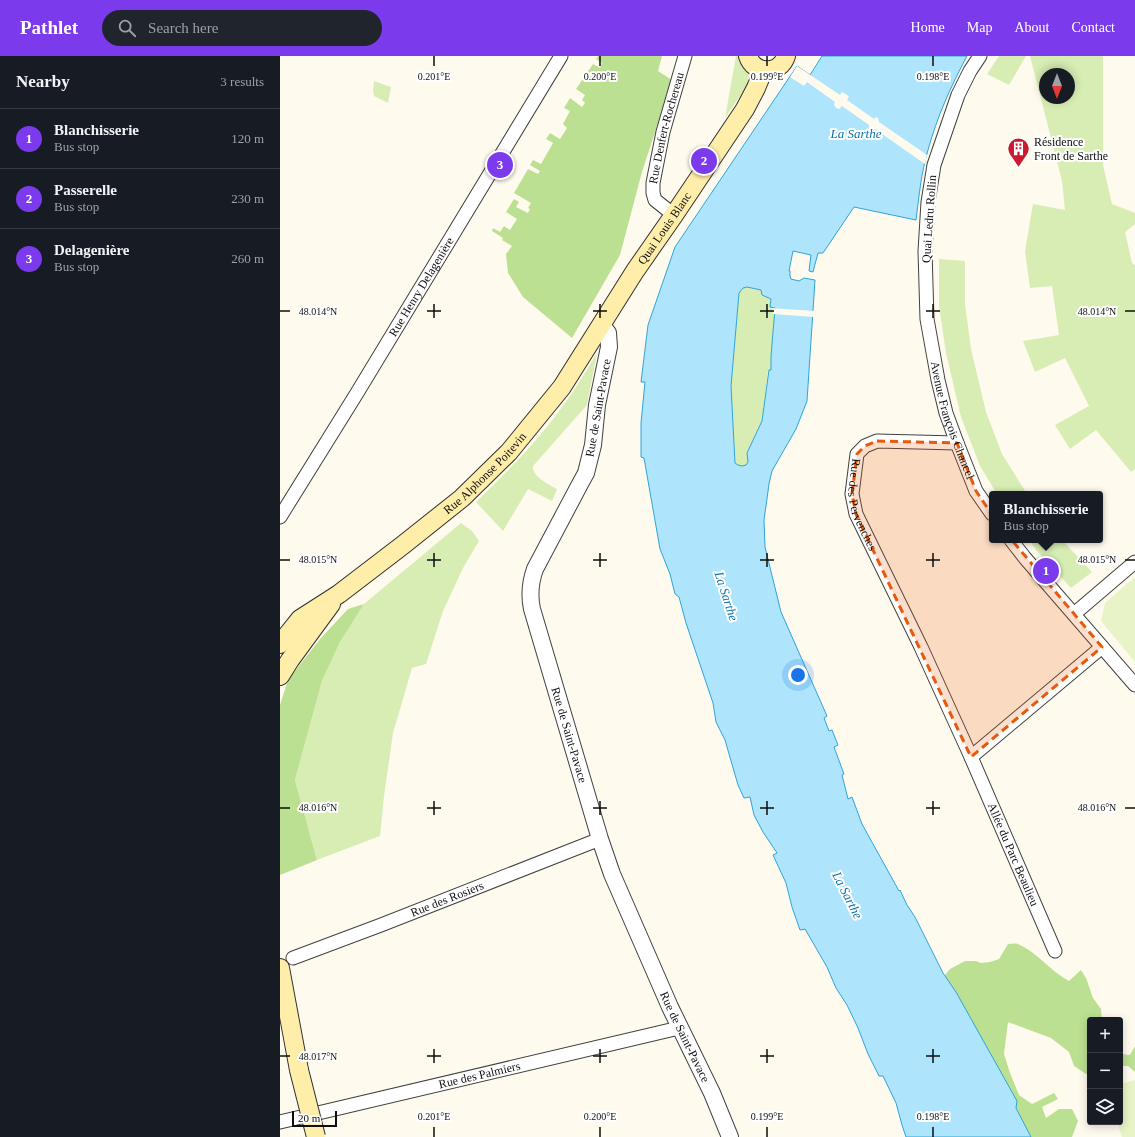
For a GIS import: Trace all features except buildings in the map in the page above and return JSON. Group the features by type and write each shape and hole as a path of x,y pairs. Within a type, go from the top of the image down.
{"main road":[{"path":"748,56 751,63 763,71 779,67 783,63 786,56"},
{"name":"Quai Louis Blanc","path":"602,325 635,271 748,103 763,71"},
{"name":"Rue Alphonse Poitevin","path":"280,644 300,619 339,594 462,498 509,452 562,387 602,325"},
{"name":"Rue Alphonse Poitevin","path":"280,676 339,594"},
{"path":"287,963 294,1071 304,1137"},
{"path":"280,1037 294,1071 316,1137"}],"street":[{"name":"Rue Henry Delagenière","path":"280,517 357,393 560,56"},
{"name":"Rue Denfert-Rochereau","path":"674,215 655,200 653,195 653,183 663,132 685,56"},
{"name":"Quai Ledru Rollin","path":"927,319 925,251 928,202 934,165 958,95 970,71 980,56"},
{"name":"Avenue François Chancel","path":"927,319 938,380 946,413 976,491 989,510"},
{"name":"Rue de Saint-Pavace","path":"602,325 608,333 609,341 597,405 593,445 586,473 535,569 530,588 532,609 600,839 612,874 679,1028 712,1093 730,1137"},
{"name":"Rue des Pervenches","path":"921,648 856,514 852,494 858,454 865,446 877,441 957,443"},
{"path":"1013,543 1135,685"},
{"path":"1074,614 1135,562"},
{"path":"971,757 1102,647"},
{"name":"Allée du Parc Beaulieu","path":"921,648 971,757 1055,951"},
{"name":"Rue des Rosiers","path":"287,963 600,839"},
{"name":"Rue des Palmiers","path":"280,1122 679,1028"}],"highlighted area":[{"path":"877,441 957,443 976,491 999,525 1102,647 971,757 856,514 852,494 857,454 865,446"}],"green space":[{"path":"598,56 662,56 658,71 672,80 642,172 620,255 572,338 523,297 508,273 506,254 512,246 492,231 493,228 500,232 504,226 510,230 517,219 506,212 514,199 519,202 516,207 528,213 530,209 528,208 531,203 514,193 528,169 538,174 540,171 530,165 533,160 541,164 553,143 546,139 550,133 560,139 567,128 563,124 570,111 564,108 570,98 582,107 585,103 582,100 585,95 576,89 593,64 600,68 602,63 596,59"},
{"path":"736,56 740,56 749,73 748,84 725,118"},
{"path":"999,56 1026,56 1009,85 987,74"},
{"path":"1030,56 1103,56 1103,165 1112,204 1135,213 1135,224 1125,232 1132,263 1135,265 1135,469 1131,472 1096,430 1070,449 1055,425 1089,406 1065,358 1035,372 1023,341 1059,335 1052,286 1030,288 1025,251 1033,204 1065,210 1062,181 1042,104 1075,104 1075,68 1039,68 1039,91"},
{"path":"374,81 391,87 388,103 374,96"},
{"path":"939,259 965,261 965,304 971,349 986,412 1002,454 1025,491 995,491 980,466 961,417 946,353 939,306"},
{"path":"747,287 762,290 762,295 771,299 775,307 771,370 768,371 762,421 747,453 748,462 746,465 742,466 735,463 731,386 739,293 743,288"},
{"path":"597,353 587,405 533,466 533,470 538,477 557,489 552,501 528,489 503,531 476,502 532,445 571,394"},
{"path":"461,523 472,531 479,541 463,568 443,611 426,664 412,668 393,733 380,836 317,860 295,780 322,681 340,642 364,604"},
{"path":"1031,543 1065,543 1092,572 1071,588"},
{"path":"1135,577 1135,662 1101,621 1105,603"},
{"path":"364,604 340,642 322,681 295,780 317,860 280,875 280,705 288,680 320,639 348,609"},
{"path":"1008,944 1017,944 1025,947 1069,981 1081,970 1086,978 1093,998 1101,1009 1102,1017 1087,1017 1086,1074 1074,1066 1069,1052 1051,1038 1008,1022 1004,1054 1019,1095 1032,1104 1054,1093 1058,1099 1042,1107 1046,1118 1059,1109 1072,1109 1078,1121 1072,1137 1021,1137 937,985 950,969 965,961 976,961 981,963 999,959"},
{"path":"1135,1046 1135,1072 1128,1066 1123,1066 1123,1054 1130,1055"},
{"path":"1135,1080 1135,1137 1122,1137 1118,1125 1123,1125 1123,1083"}],"water":[{"name":"La Sarthe","path":"822,56 967,56 945,102 932,138 922,176 916,220 854,207 823,253 818,253 813,272 809,271 811,255 793,251 789,271 791,279 799,281 804,278 815,280 807,401 796,429 772,471 764,520 765,547 781,612 827,716 824,718 829,731 832,730 838,745 834,747 844,774 842,775 848,799 852,797 862,824 915,917 943,973 956,992 1017,1101 1016,1108 1031,1137 906,1137 896,1103 883,1076 879,1076 868,1054 847,1005 836,988 827,967 805,929 800,930 786,883 773,855 777,853 754,815 750,797 744,798 738,785 725,740 716,722 713,703 686,623 679,597 675,594 670,574 660,549 644,458 641,457 641,423 645,382 641,382 648,325 675,247 797,66 810,75","holes":["747,287 761,290 762,295 771,299 770,307 775,308 771,370 769,370 762,421 747,453 748,462 746,465 742,466 735,463 731,386 739,293 743,288"]}],"pier":[{"path":"797,66 840,95 842,92 849,96 847,100 874,119 876,117 878,118 879,122 927,155 925,164 875,129 871,131 869,130 869,125 842,106 839,109 836,108 834,105 835,102 807,82 804,86 790,77"},
{"path":"770,308 815,311 814,317 773,314 773,309"}],"place":[{"name":"Passerelle","path":"704,161"},
{"name":"Delagenière","path":"500,165"},
{"name":"Résidence Front de Sarthe","path":"1019,168"},
{"name":"Blanchisserie","path":"1046,571"}]}
